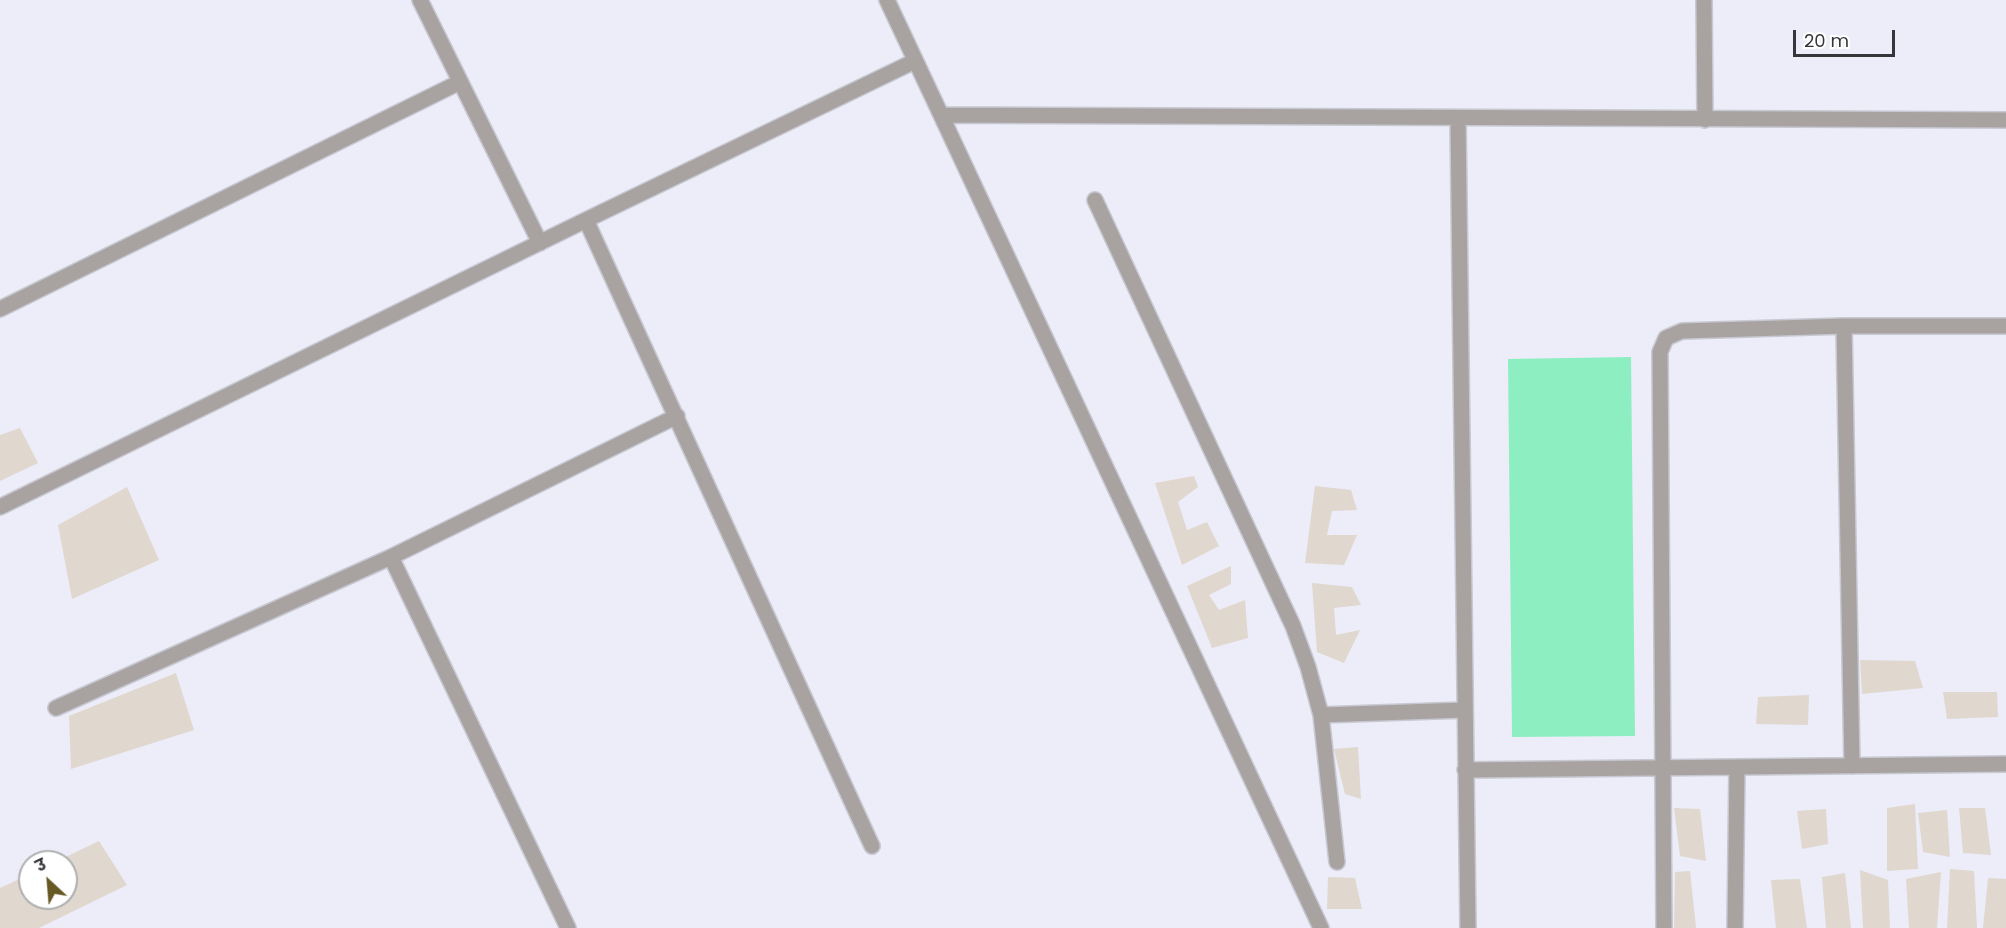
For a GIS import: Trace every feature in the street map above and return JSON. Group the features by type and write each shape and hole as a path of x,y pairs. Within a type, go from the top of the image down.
{"street":[{"path":"420,0 540,243"},
{"path":"887,0 1321,928"},
{"path":"1704,0 1705,120"},
{"path":"0,507 915,61"},
{"path":"0,309 460,82"},
{"path":"941,115 2006,120"},
{"path":"1458,118 1468,928"},
{"path":"1095,200 1293,626 1308,667 1321,715 1337,862"},
{"path":"586,220 872,846"},
{"path":"1844,326 1852,766"},
{"path":"1664,928 1660,352 1666,338 1682,331 1844,326 2006,326"},
{"path":"57,708 391,557 677,416"},
{"path":"391,557 568,928"},
{"path":"1321,715 1464,710"},
{"path":"1465,770 2006,764"},
{"path":"1735,928 1737,768"}],"green space":[{"path":"1631,357 1635,736 1512,737 1508,359"}],"building":[{"path":"20,428 38,463 0,481 0,435"},
{"path":"1194,476 1198,487 1178,502 1187,530 1207,522 1219,546 1182,565 1155,483"},
{"path":"1315,486 1351,490 1357,510 1332,511 1327,535 1357,535 1344,565 1305,563"},
{"path":"127,487 159,560 72,599 58,525"},
{"path":"1231,566 1231,584 1209,595 1219,610 1245,600 1248,638 1212,648 1187,586"},
{"path":"1312,583 1352,587 1361,605 1334,608 1336,635 1360,630 1344,663 1317,652"},
{"path":"1860,660 1915,661 1923,688 1862,694"},
{"path":"176,673 194,730 71,769 69,716"},
{"path":"1943,692 1997,692 1998,717 1947,719"},
{"path":"1809,695 1808,725 1756,724 1758,697"},
{"path":"1358,747 1361,799 1345,794 1334,749"},
{"path":"1915,804 1918,869 1887,871 1887,808"},
{"path":"1674,808 1700,809 1706,861 1680,856"},
{"path":"1959,808 1985,808 1991,855 1963,853"},
{"path":"1826,809 1828,844 1802,849 1797,811"},
{"path":"1947,810 1950,857 1923,852 1918,813"},
{"path":"99,841 127,885 78,909 78,851"},
{"path":"1950,869 1974,871 1977,928 1947,928"},
{"path":"1860,870 1888,880 1890,928 1863,928"},
{"path":"1690,871 1696,928 1674,928 1675,872"},
{"path":"1941,872 1937,928 1909,928 1906,879"},
{"path":"1845,873 1851,928 1826,928 1822,877"},
{"path":"1328,877 1355,878 1362,909 1327,909"},
{"path":"1988,878 2006,879 2006,928 1983,928"},
{"path":"1800,879 1807,928 1776,928 1771,880"},
{"path":"18,880 18,910 76,910 39,928 0,928 0,888"}]}
